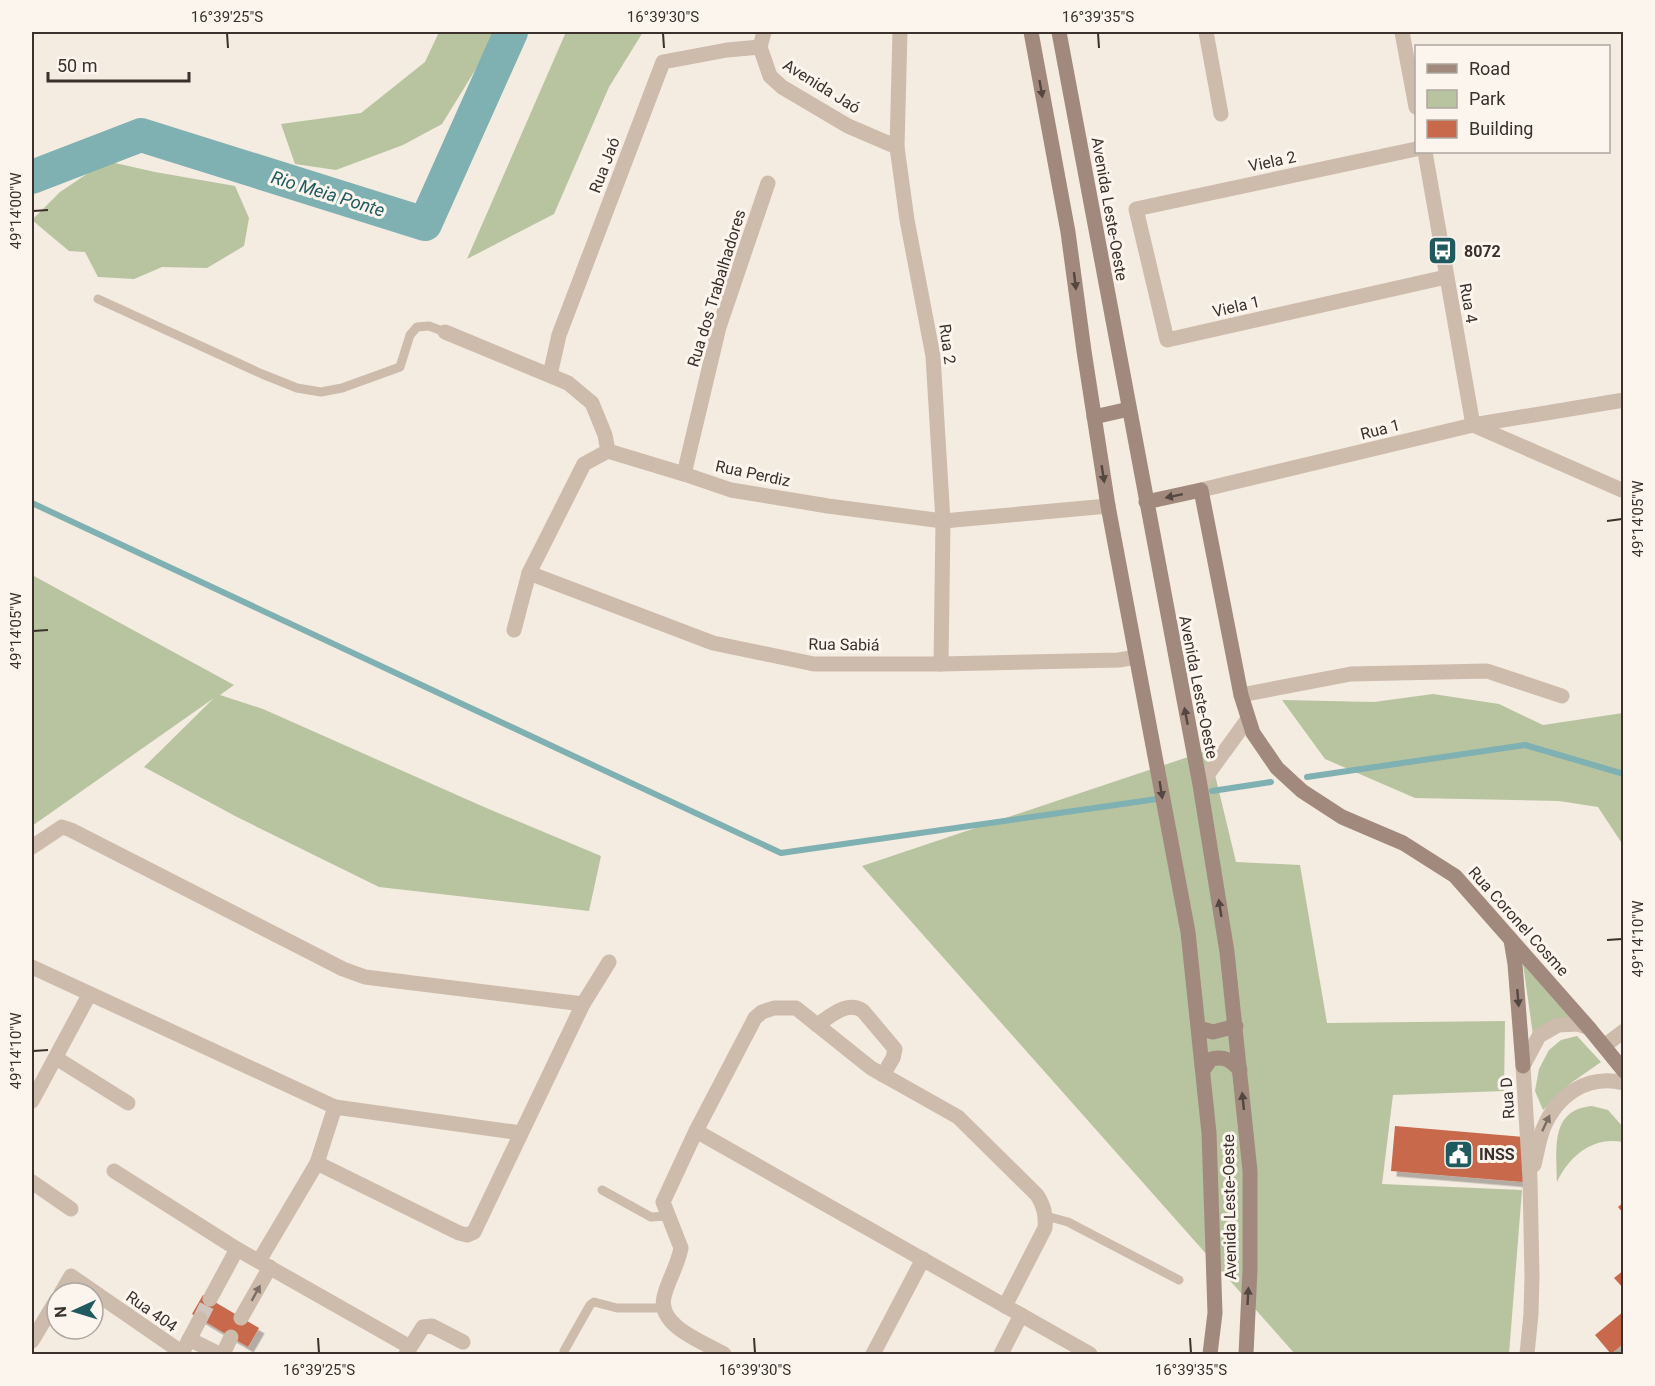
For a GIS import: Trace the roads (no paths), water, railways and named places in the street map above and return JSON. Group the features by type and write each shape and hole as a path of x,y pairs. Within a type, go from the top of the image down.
{"main road":[{"name":"Avenida Leste-Oeste","path":"1031,32 1068,232 1107,506 1188,932 1209,1133 1215,1313 1210,1354"},
{"name":"Avenida Leste-Oeste","path":"1059,32 1200,785 1226,941 1250,1171 1250,1270 1246,1354"},
{"path":"1094,417 1129,409"},
{"name":"Rua 1","path":"1146,502 1201,490"},
{"name":"Rua Coronel Cosme","path":"1201,490 1241,694 1253,733 1277,768 1302,791 1342,817 1403,843 1455,876 1589,1028 1623,1071"},
{"path":"1511,940 1517,984 1523,1066"},
{"path":"1199,1028 1213,1032 1236,1026"},
{"path":"1203,1070 1211,1059 1220,1057 1229,1059 1240,1070"}],"street":[{"path":"759,47 764,32"},
{"name":"Rua 2","path":"900,32 897,147 907,220 933,356 943,521 941,664"},
{"path":"1206,32 1221,114"},
{"path":"1402,32 1415,102"},
{"name":"Avenida Jaó","path":"759,47 770,76 782,87 848,126 897,147"},
{"name":"Rua Jaó","path":"550,375 559,335 663,62 727,50 759,47"},
{"name":"Viela 2","path":"1136,209 1415,148"},
{"name":"Rua 4","path":"1425,153 1473,425"},
{"name":"Rua dos Trabalhadores","path":"684,474 719,327 768,183"},
{"name":"Viela 1","path":"1136,209 1167,340 1446,277"},
{"path":"445,332 568,383 592,403 605,435 608,451 584,464 529,573 514,630"},
{"name":"Rua 1","path":"1201,490 1473,425 1623,400"},
{"path":"1473,425 1623,491"},
{"name":"Rua Perdiz","path":"608,451 731,490 943,521 1107,506"},
{"name":"Rua Sabiá","path":"529,573 713,643 814,664 941,664 1119,660 1136,657"},
{"path":"1241,694 1351,674 1487,671 1562,696"},
{"path":"1200,785 1248,718"},
{"path":"32,847 53,831 62,828 71,830 344,969 365,977 583,1004"},
{"path":"317,1163 459,1233 466,1235 474,1232 583,1004 609,962"},
{"path":"32,967 335,1107 521,1133"},
{"path":"32,1101 89,995"},
{"path":"817,1025 847,1006 857,1007 863,1011 894,1049 893,1058 883,1075"},
{"path":"724,1354 672,1324 666,1316 664,1298 681,1248 663,1207 664,1197 755,1018 762,1012 774,1008 796,1008 871,1068 958,1117 1037,1195 1046,1216 1045,1228 1005,1306"},
{"name":"Rua D","path":"1527,1354 1531,1314 1530,1179 1523,1066 1539,1036 1558,1025 1578,1023 1589,1028"},
{"path":"1604,1046 1623,1031"},
{"path":"56,1058 128,1103"},
{"name":"Rua D","path":"1530,1179 1543,1129 1556,1105 1579,1086 1602,1080 1623,1083"},
{"path":"242,1318 264,1264 317,1163 335,1107"},
{"path":"696,1131 1090,1354"},
{"path":"114,1171 237,1249 408,1351 423,1327 432,1326 463,1342"},
{"path":"32,1182 71,1209"},
{"path":"210,1299 237,1249"},
{"path":"873,1354 923,1259"},
{"name":"Rua 404","path":"105,1300 183,1354"},
{"path":"1001,1354 1021,1315"},
{"path":"183,1354 200,1318"},
{"path":"32,1341 45,1319"},
{"path":"189,1339 221,1354 231,1337"}],"lane":[{"path":"98,299 262,374 297,388 321,392 342,388 400,367 411,335 417,327 429,326 445,332"},
{"path":"602,1190 651,1217 668,1216"},
{"path":"1046,1216 1068,1222 1179,1280"},
{"path":"564,1351 590,1305 594,1302 618,1308 664,1308"}],"waterway":[{"name":"Rio Meia Ponte","path":"32,177 141,135 425,224 511,32"},
{"path":"32,503 781,853 1157,799"},
{"path":"1307,777 1525,745 1624,774"},
{"path":"1212,791 1271,782"}],"tunnel":[{"path":"200,1319 210,1299"}],"place":[{"name":"8072","path":"1443,251"},
{"name":"INSS","path":"1458,1154"}]}
